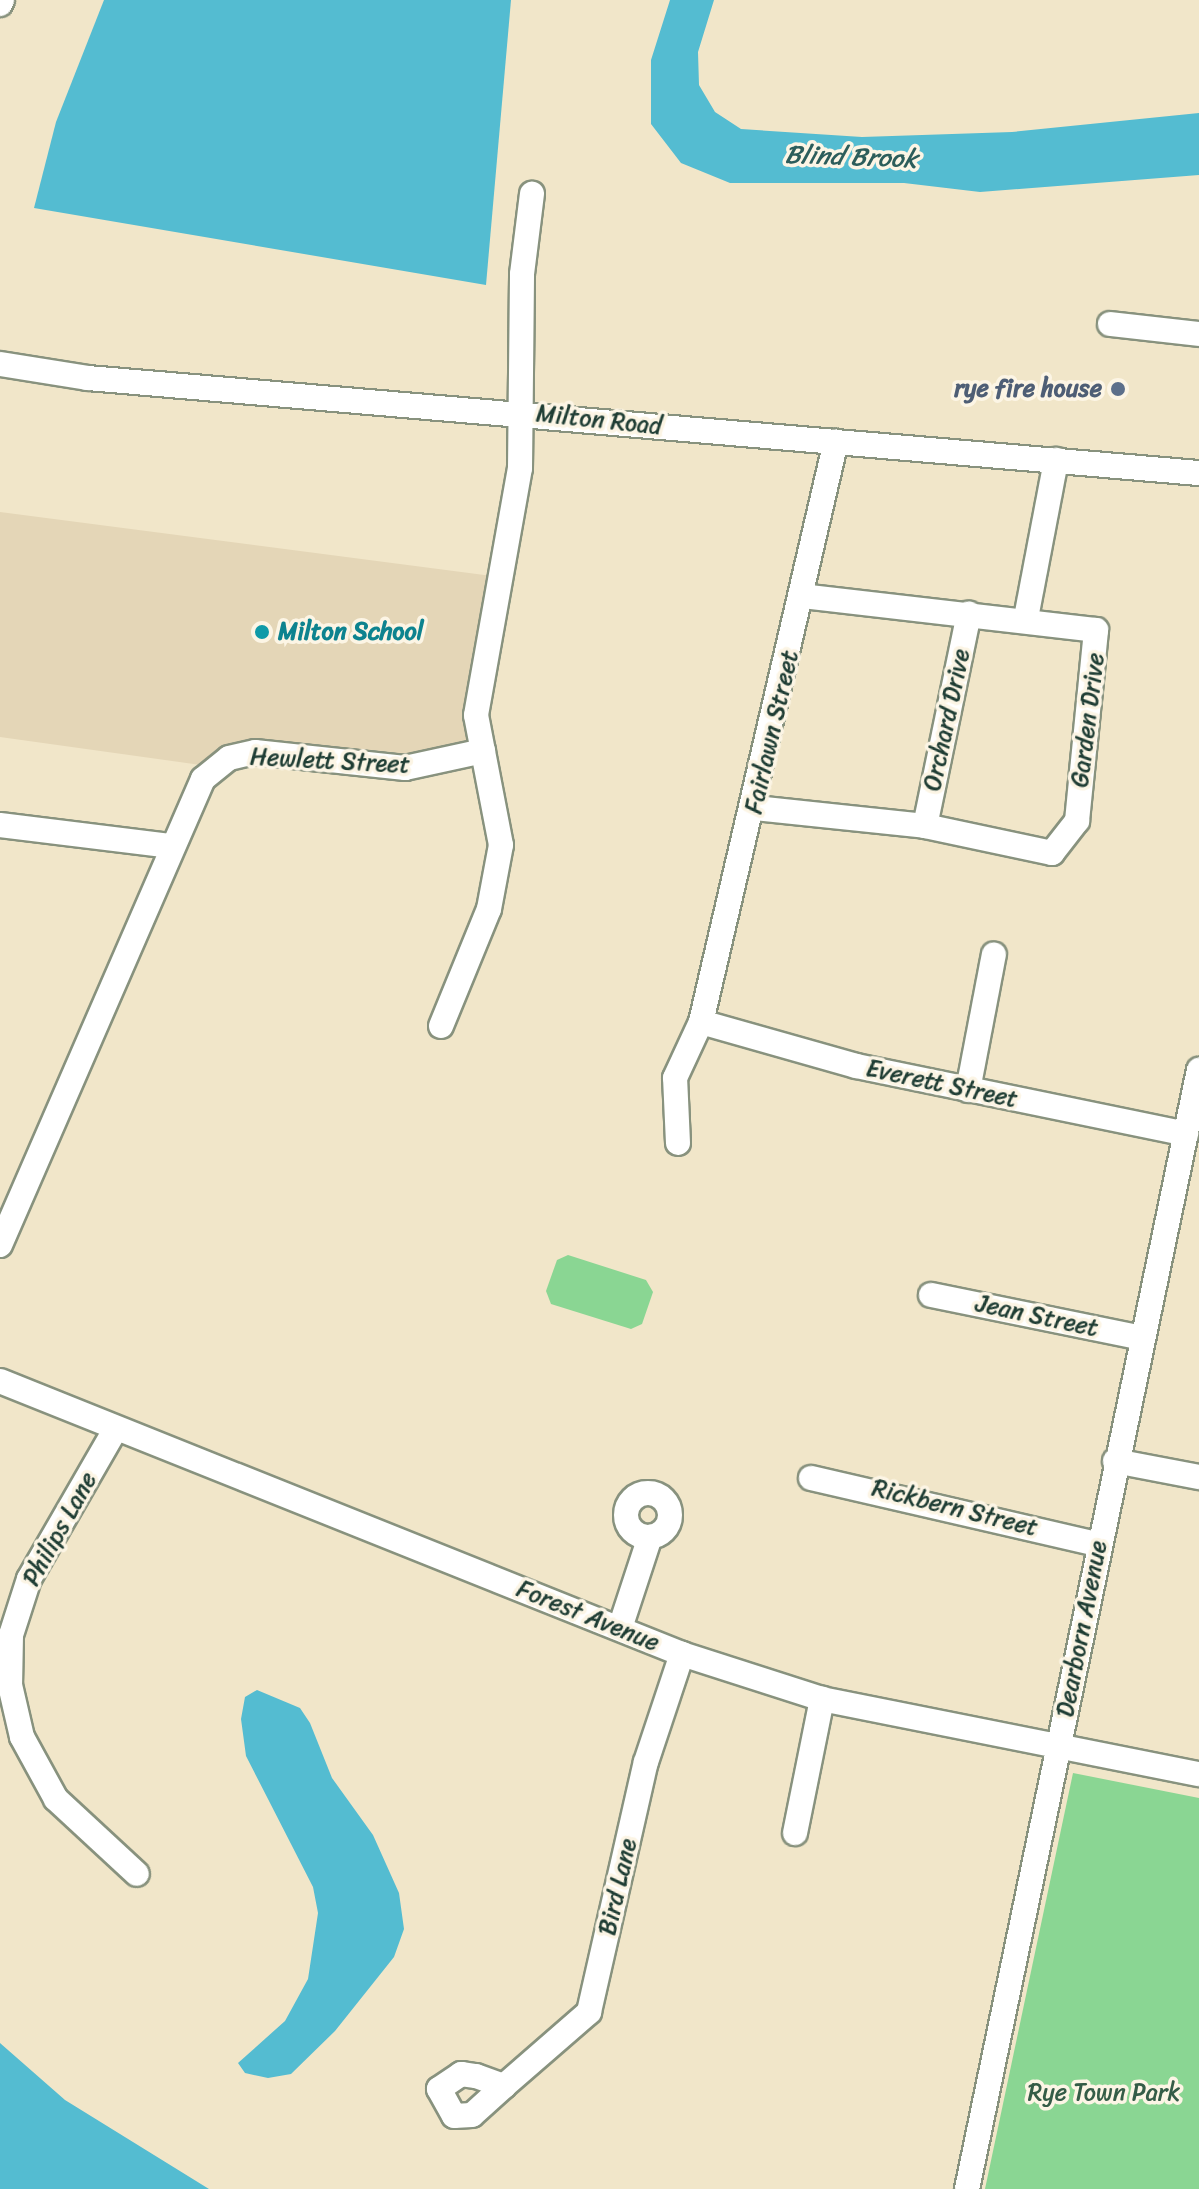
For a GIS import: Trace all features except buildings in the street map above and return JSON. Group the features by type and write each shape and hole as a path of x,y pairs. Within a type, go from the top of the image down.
{"street":[{"path":"441,1026 498,866 499,816 483,751 479,682 525,411 522,274 532,194"},
{"path":"1110,324 1199,334"},
{"name":"Milton Road","path":"0,364 88,378 525,411 1199,473"},
{"name":"Fairlawn Street","path":"678,1143 675,1078 701,1022 755,808 836,441"},
{"path":"1026,618 1056,460"},
{"name":"Garden Drive","path":"804,596 1026,618 1098,636 1072,833 1052,853 925,826"},
{"name":"Orchard Drive","path":"925,826 969,614"},
{"name":"Hewlett Street","path":"0,1245 170,846 203,779 229,758 255,752 405,768 483,751"},
{"path":"755,808 925,826"},
{"path":"0,825 170,846"},
{"path":"968,1090 994,954"},
{"name":"Everett Street","path":"701,1022 968,1090 1186,1134"},
{"name":"Dearborn Avenue","path":"967,2189 1115,1461 1142,1338 1188,1181 1186,1134 1199,1070"},
{"name":"Jean Street","path":"931,1295 1142,1338"},
{"name":"Forest Avenue","path":"0,1381 115,1430 682,1654 822,1699 1058,1749 1199,1774"},
{"name":"Philips Lane","path":"115,1430 29,1579 11,1635 10,1685 22,1737 56,1799 137,1874"},
{"path":"1115,1461 1199,1477"},
{"name":"Rickbern Street","path":"811,1478 1098,1544"},
{"path":"620,1628 650,1537"},
{"name":"Bird Lane","path":"504,2086 589,2012 646,1762 682,1654"},
{"path":"795,1833 822,1699"}],"shaded area":[{"path":"0,512 492,576 470,746 405,758 208,766 0,737"}],"green space":[{"path":"568,1255 646,1280 653,1292 642,1324 631,1329 551,1304 546,1291 557,1260"},
{"name":"Rye Town Park","path":"1073,1773 1199,1798 1199,2189 985,2189"}],"water":[{"path":"104,0 511,0 486,285 34,208 56,122"},
{"name":"Blind Brook","path":"670,0 714,0 698,52 699,85 715,112 741,129 862,137 1012,132 1199,113 1199,175 980,192 904,183 730,183 681,163 651,124 651,60"},
{"path":"257,1690 300,1708 310,1723 332,1778 373,1835 399,1893 404,1929 394,1957 335,2031 291,2074 268,2078 245,2073 238,2063 285,2021 308,1979 318,1913 313,1887 246,1756 241,1719 245,1697"},
{"path":"0,2043 65,2100 209,2189 0,2189"}],"place":[{"name":"rye fire house","path":"1118,389"},
{"name":"Milton School","path":"262,632"}]}
